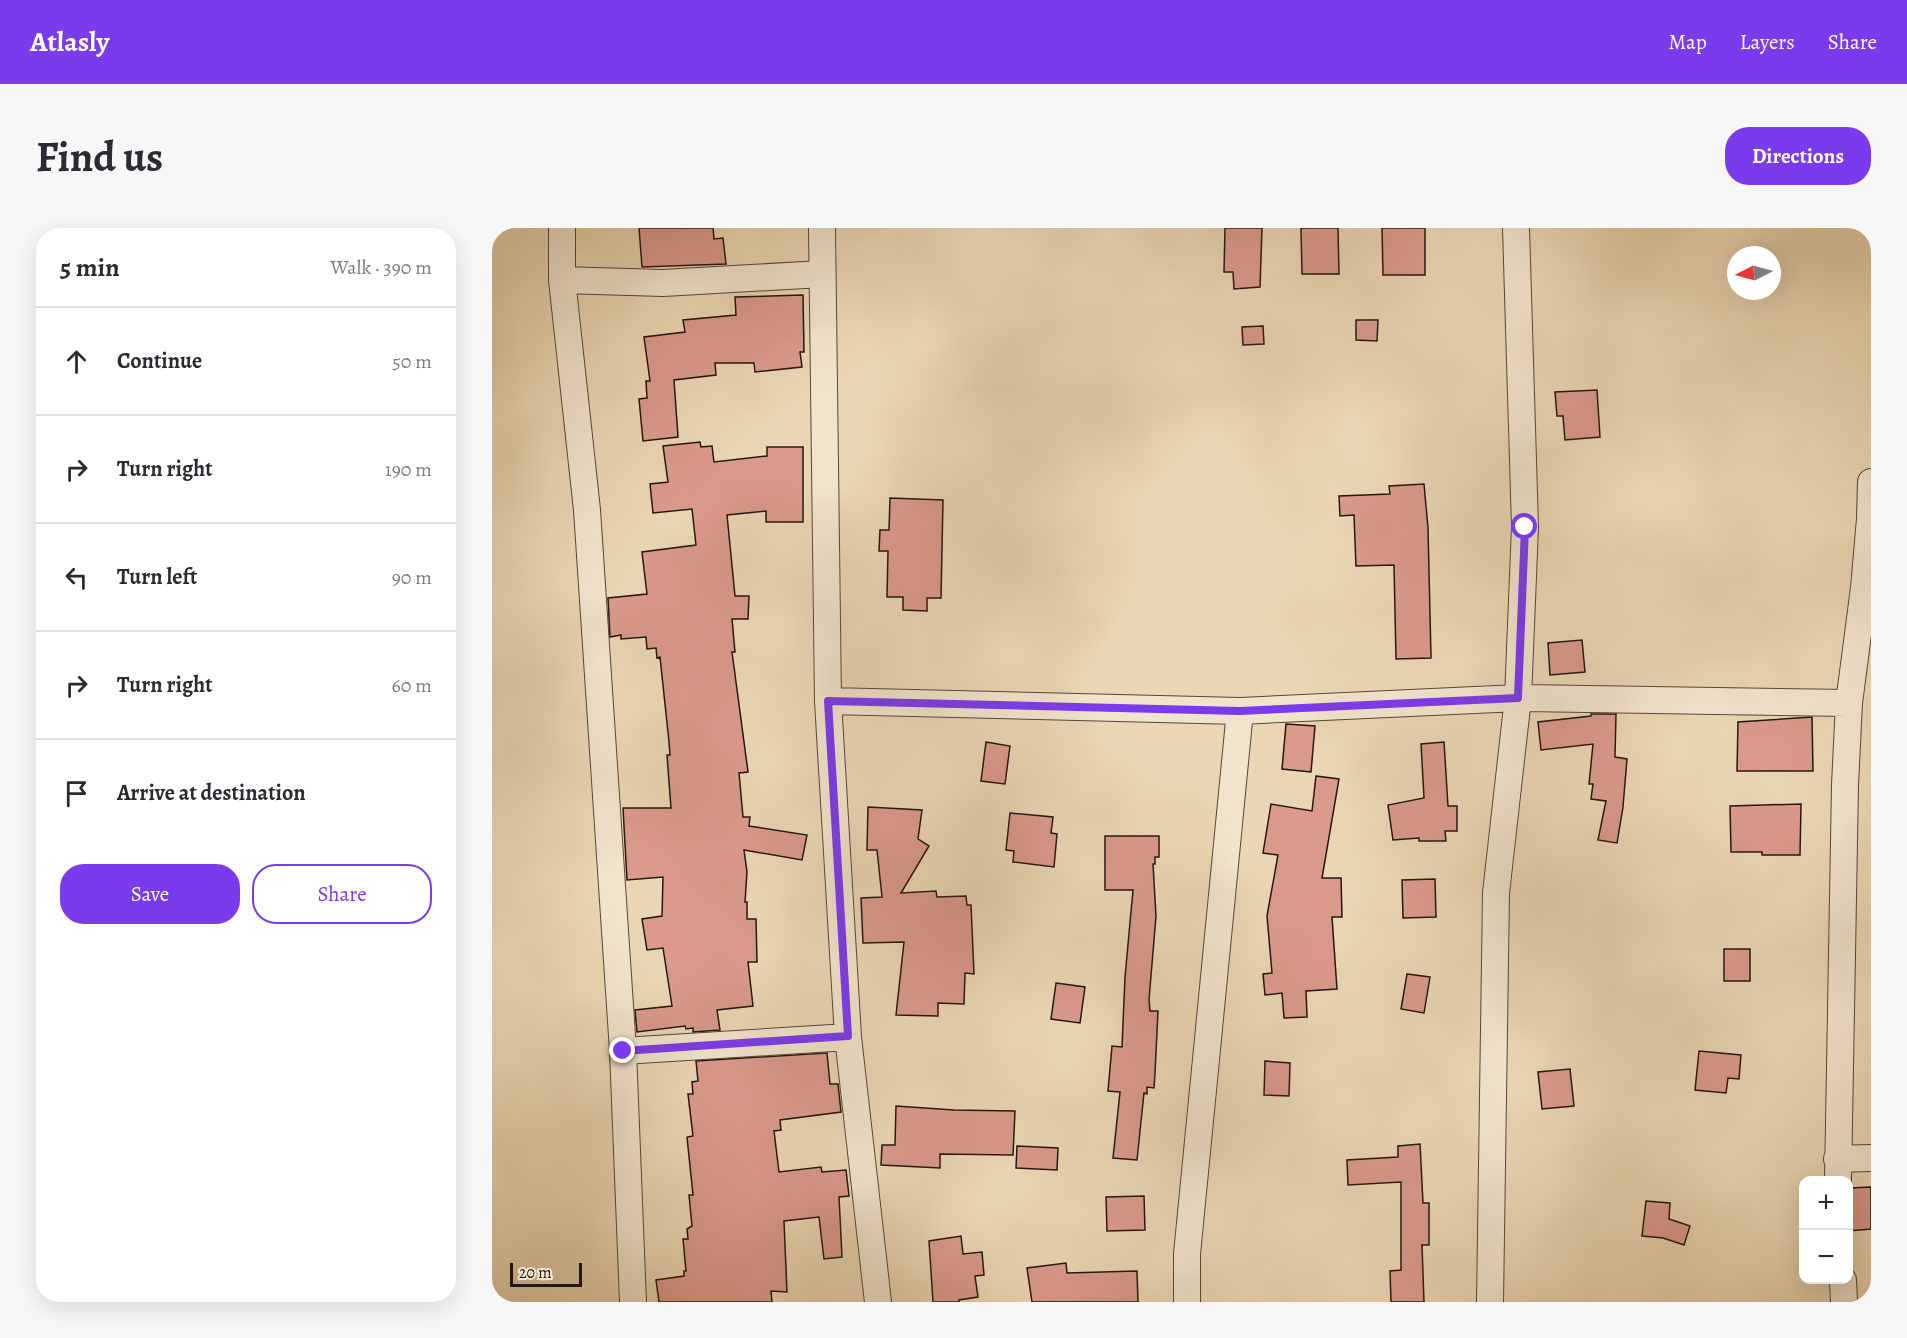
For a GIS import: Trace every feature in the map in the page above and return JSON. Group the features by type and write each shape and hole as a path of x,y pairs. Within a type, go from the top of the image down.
{"street":[{"path":"562,228 562,280 587,510 623,1051 633,1302"},
{"path":"822,228 828,701 848,1036 878,1302"},
{"path":"1490,1302 1496,893 1518,698 1525,527 1516,228"},
{"path":"562,280 663,283 822,274"},
{"path":"1871,482 1866,565 1850,703 1845,785 1838,1170 1871,1158"},
{"path":"828,701 1240,711 1518,698 1850,703"},
{"path":"1187,1302 1187,1254 1240,711"},
{"path":"623,1051 848,1036"},
{"path":"1843,1284 1844,1302"}],"building":[{"path":"639,228 713,228 714,239 723,238 726,264 642,267"},
{"path":"1225,228 1262,228 1260,287 1234,289 1233,272 1224,272"},
{"path":"1301,228 1338,228 1339,274 1302,274"},
{"path":"1382,228 1425,228 1425,275 1383,275"},
{"path":"803,295 804,352 800,352 802,367 755,372 754,363 715,363 716,375 674,380 678,437 643,441 639,399 647,398 646,381 650,381 644,337 685,332 683,320 736,315 735,297"},
{"path":"1356,320 1378,320 1377,341 1356,340"},
{"path":"1263,326 1264,344 1243,345 1242,327"},
{"path":"1597,390 1600,437 1565,440 1563,416 1557,416 1555,392"},
{"path":"700,442 701,447 712,446 714,462 767,456 767,447 803,447 803,522 766,522 766,511 727,515 735,596 749,596 748,619 732,619 735,652 732,652 748,772 739,773 743,817 750,817 749,826 807,835 802,860 744,850 747,872 745,902 747,902 747,919 756,919 757,962 748,962 753,1006 717,1010 720,1030 693,1032 693,1028 686,1029 685,1026 637,1032 635,1010 672,1006 663,948 647,950 642,919 662,916 663,877 627,880 623,808 671,808 667,755 670,755 660,657 657,658 656,648 647,649 646,637 621,639 621,635 610,637 608,598 647,594 642,552 696,545 692,509 653,513 650,484 668,482 663,446"},
{"path":"1424,484 1428,528 1431,658 1396,659 1394,565 1356,566 1354,515 1340,516 1339,496 1390,494 1389,486"},
{"path":"890,498 943,500 941,598 927,598 927,611 903,610 903,597 887,597 888,551 879,551 880,530 889,530"},
{"path":"1582,640 1585,672 1550,675 1548,643"},
{"path":"1591,714 1616,714 1615,757 1627,759 1617,843 1598,840 1606,801 1591,799 1593,784 1589,784 1593,744 1541,750 1538,722 1591,716"},
{"path":"1812,717 1813,771 1737,771 1738,722"},
{"path":"1286,724 1315,726 1311,772 1282,769"},
{"path":"986,742 1010,746 1005,784 981,781"},
{"path":"1444,742 1448,806 1457,806 1457,831 1445,831 1446,841 1419,841 1419,838 1393,840 1388,805 1424,798 1421,744"},
{"path":"1316,776 1339,779 1322,878 1341,878 1342,917 1332,917 1337,989 1306,991 1307,1017 1284,1018 1282,993 1265,995 1263,974 1272,973 1267,916 1278,855 1263,853 1271,804 1312,811"},
{"path":"1801,804 1800,855 1731,852 1730,806"},
{"path":"868,807 922,810 918,839 929,846 901,893 936,891 937,897 966,896 967,905 971,905 974,974 965,973 964,1004 938,1003 938,1016 896,1015 904,942 863,943 861,898 882,897 877,850 867,850"},
{"path":"1010,813 1053,817 1051,833 1057,834 1054,867 1013,862 1014,851 1006,850"},
{"path":"1105,836 1159,836 1159,857 1155,857 1155,864 1153,864 1156,916 1149,1000 1150,1011 1158,1011 1154,1088 1147,1087 1147,1094 1144,1093 1137,1160 1113,1158 1120,1092 1108,1091 1112,1046 1122,1047 1125,977 1133,890 1105,890"},
{"path":"1435,879 1436,917 1403,918 1402,880"},
{"path":"1724,949 1750,949 1750,981 1724,981"},
{"path":"1407,974 1430,977 1424,1013 1401,1009"},
{"path":"1056,983 1085,987 1080,1023 1051,1019"},
{"path":"1699,1051 1741,1055 1739,1079 1728,1078 1726,1093 1695,1090"},
{"path":"827,1053 830,1084 838,1084 841,1112 780,1120 781,1130 774,1131 779,1172 821,1167 822,1172 846,1170 849,1196 839,1197 842,1257 824,1259 819,1217 784,1221 787,1292 771,1291 772,1302 659,1302 656,1280 684,1276 684,1271 686,1271 683,1239 688,1239 687,1229 692,1226 689,1195 693,1195 687,1137 693,1136 688,1094 693,1094 692,1082 698,1081 696,1061"},
{"path":"1265,1061 1290,1063 1289,1096 1264,1095"},
{"path":"1570,1069 1574,1106 1542,1109 1538,1072"},
{"path":"896,1106 1015,1111 1013,1155 940,1154 940,1168 881,1165 882,1145 895,1145"},
{"path":"1420,1144 1423,1203 1429,1203 1429,1245 1422,1245 1424,1302 1391,1302 1390,1271 1401,1270 1401,1182 1348,1185 1347,1160 1398,1157 1398,1146"},
{"path":"1017,1146 1058,1148 1057,1170 1016,1168"},
{"path":"1871,1187 1871,1229 1853,1231 1853,1188"},
{"path":"1144,1196 1145,1230 1107,1231 1106,1197"},
{"path":"1646,1201 1670,1203 1669,1219 1690,1226 1684,1245 1663,1238 1642,1236"},
{"path":"961,1236 963,1254 982,1252 984,1275 975,1276 978,1297 959,1300 959,1302 933,1302 929,1241"},
{"path":"1066,1263 1067,1273 1137,1271 1138,1302 1032,1302 1027,1268"}],"route":[{"path":"623,1051 848,1036 828,701 1240,711 1518,698 1525,527"}]}
